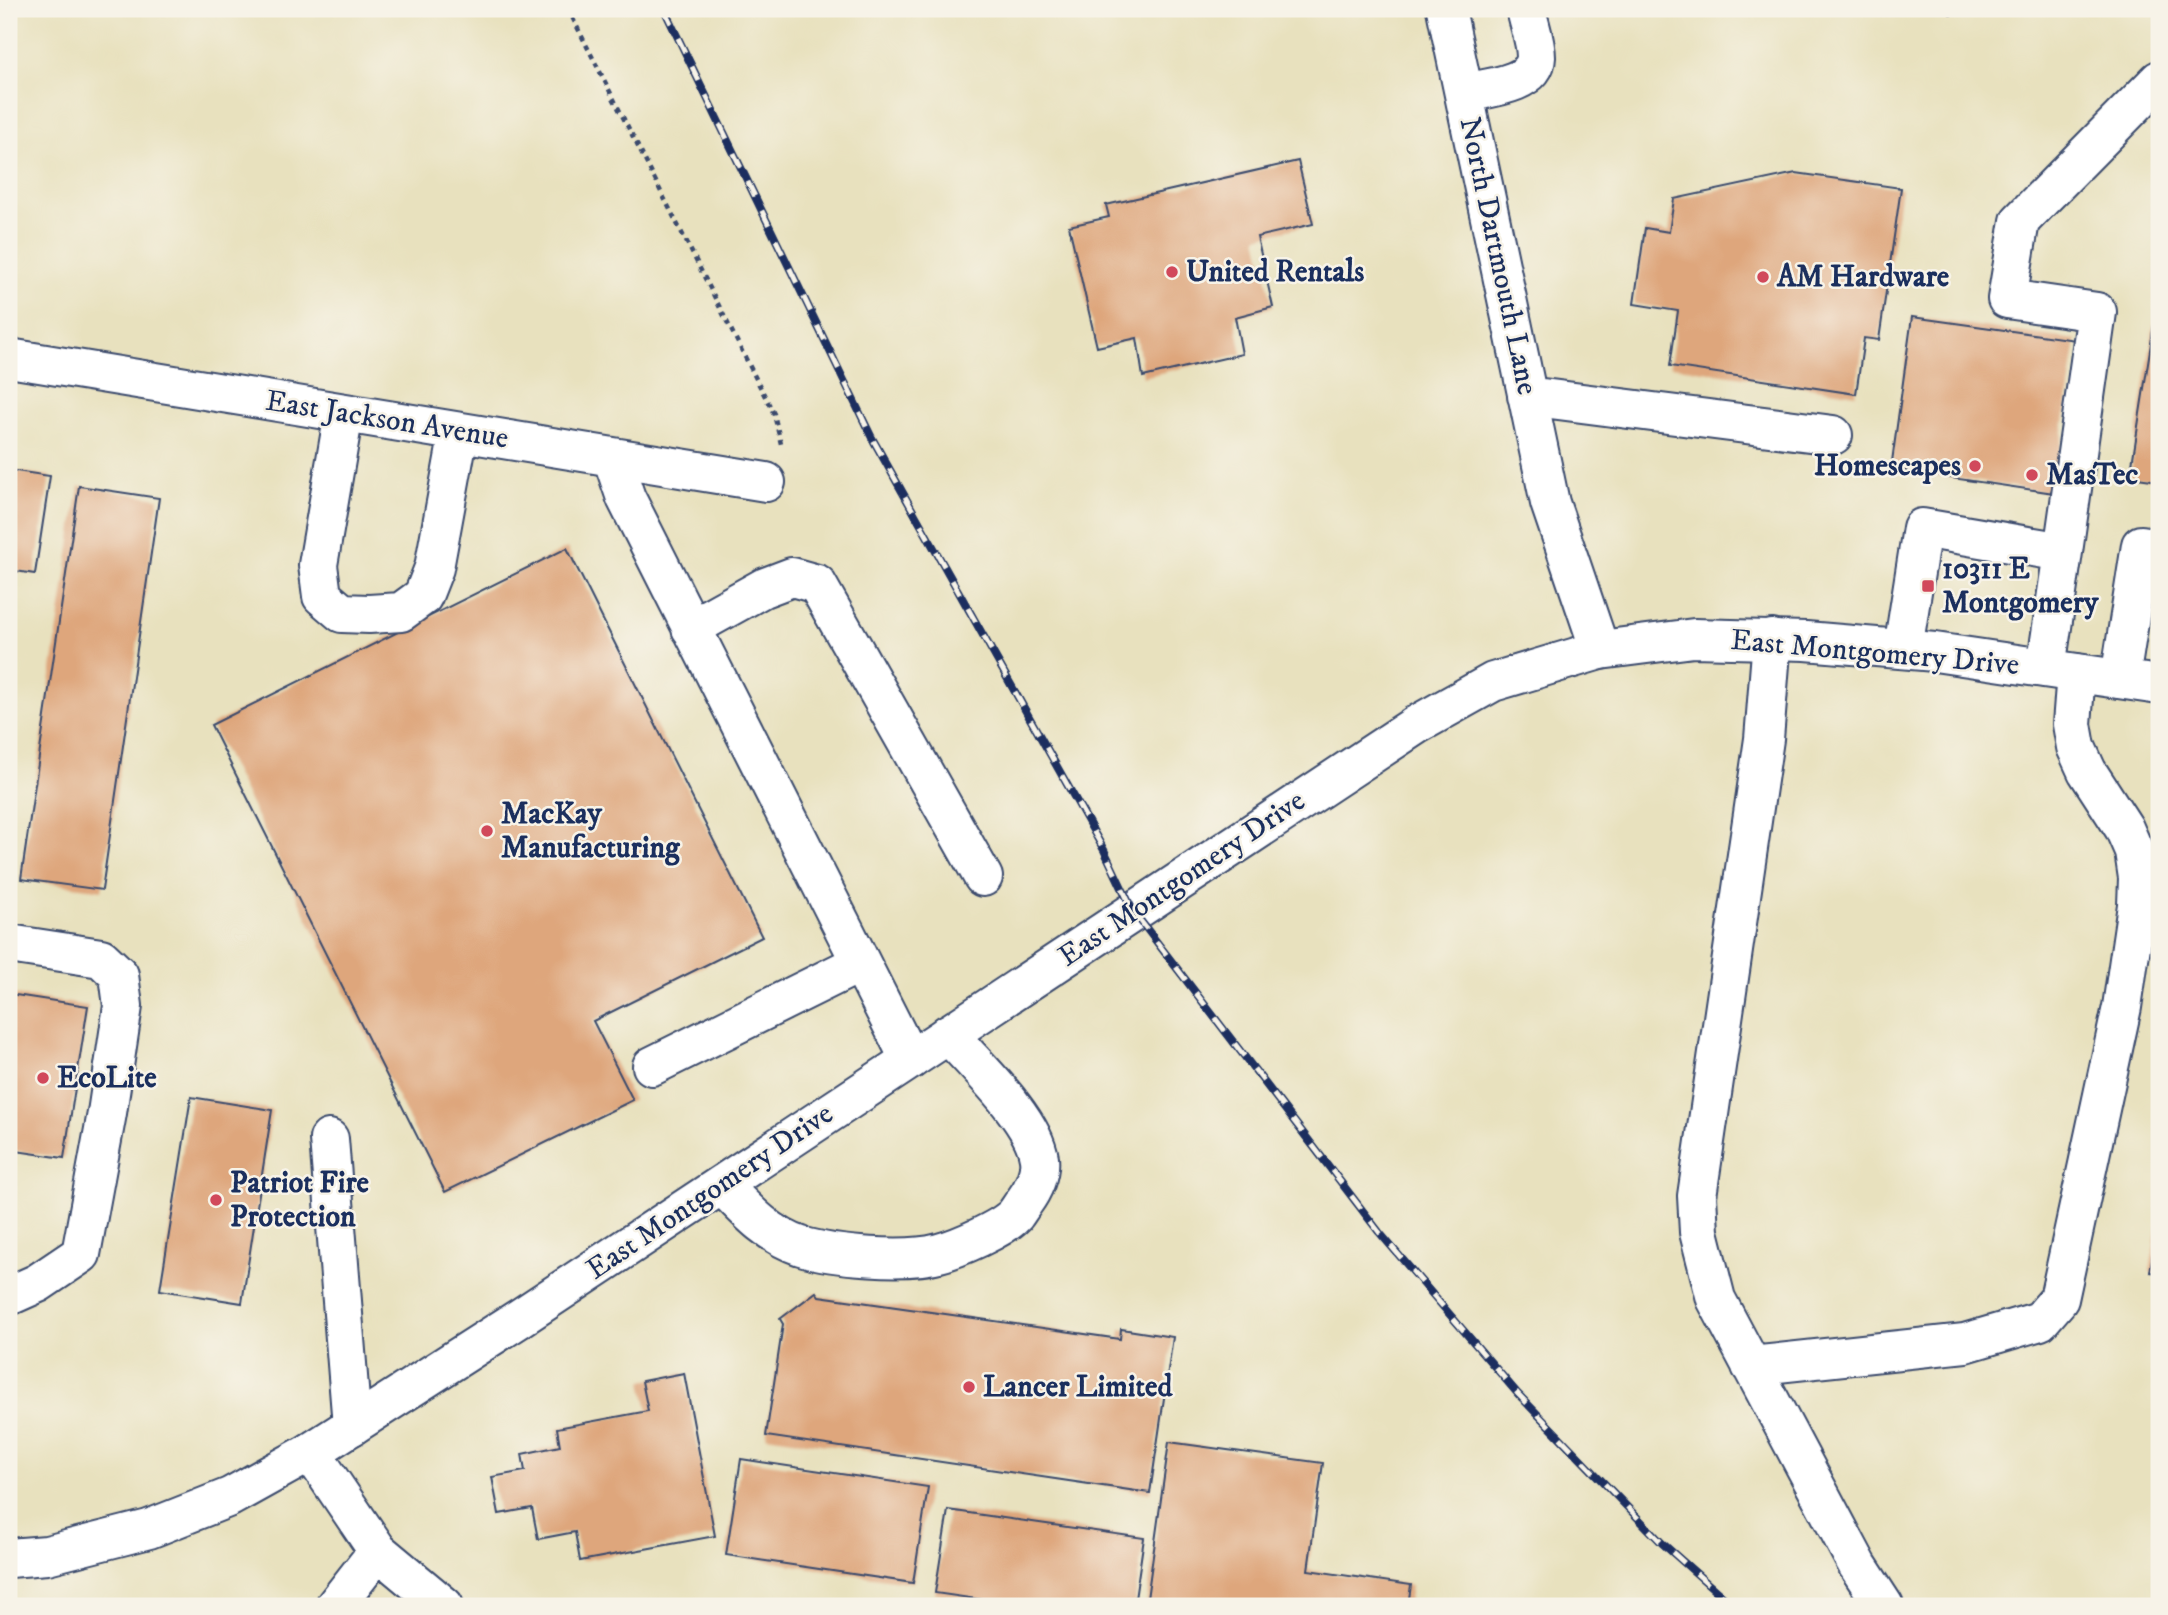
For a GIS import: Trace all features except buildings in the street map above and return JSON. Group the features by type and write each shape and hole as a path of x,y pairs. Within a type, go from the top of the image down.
{"main road":[{"name":"North Dartmouth Lane","path":"1446,9 1550,503 1600,650"},
{"path":"1464,93 1524,78 1534,70 1536,56 1526,9"},
{"path":"1751,1366 1965,1343 2040,1321 2059,1299 2122,1007 2137,905 2138,878 2134,851 2124,828 2087,771 2076,747 2061,671 2063,552 2097,312 2007,299 2020,221 2159,80"},
{"name":"East Jackson Avenue","path":"9,358 766,482"},
{"path":"1527,396 1833,435"},
{"path":"344,413 318,565 323,596 342,613 401,612 423,596 434,568 459,432"},
{"path":"612,457 626,498 910,1060"},
{"path":"1903,649 1922,528 2063,552"},
{"path":"2120,680 2141,545 2159,548"},
{"path":"691,628 763,588 792,577 817,584 983,877"},
{"name":"East Montgomery Drive","path":"9,1558 47,1555 149,1529 230,1497 312,1452 722,1185 1416,725 1493,682 1600,650 1694,638 1806,640 1903,649 2159,685"},
{"path":"1772,639 1764,739 1697,1196 1699,1232 1716,1299 1858,1566 1884,1606"},
{"path":"9,944 101,958 119,975 123,1006 81,1254 38,1283 9,1296"},
{"path":"652,1066 860,963"},
{"path":"722,1185 756,1220 777,1236 802,1246 846,1254 896,1257 938,1254 977,1239 1014,1217 1033,1189 1040,1160 1033,1137 1018,1113 948,1034"},
{"path":"329,1139 352,1426"},
{"path":"312,1452 378,1551 444,1606"},
{"path":"335,1606 378,1551"}],"path":[{"path":"568,9 774,414 783,453 766,482"}],"railway":[{"path":"664,9 872,438 1104,850 1133,911 1379,1232 1518,1394 1662,1543 1733,1606"}],"place":[{"name":"United Rentals","path":"1172,272"},
{"name":"AM Hardware","path":"1763,277"},
{"name":"Homescapes","path":"1975,466"},
{"name":"MasTec","path":"2032,475"},
{"name":"10311 E Montgomery","path":"1928,586"},
{"name":"MacKay Manufacturing","path":"487,831"},
{"name":"EcoLite","path":"43,1078"},
{"name":"Patriot Fire Protection","path":"216,1200"},
{"name":"Lancer Limited","path":"969,1387"}]}
